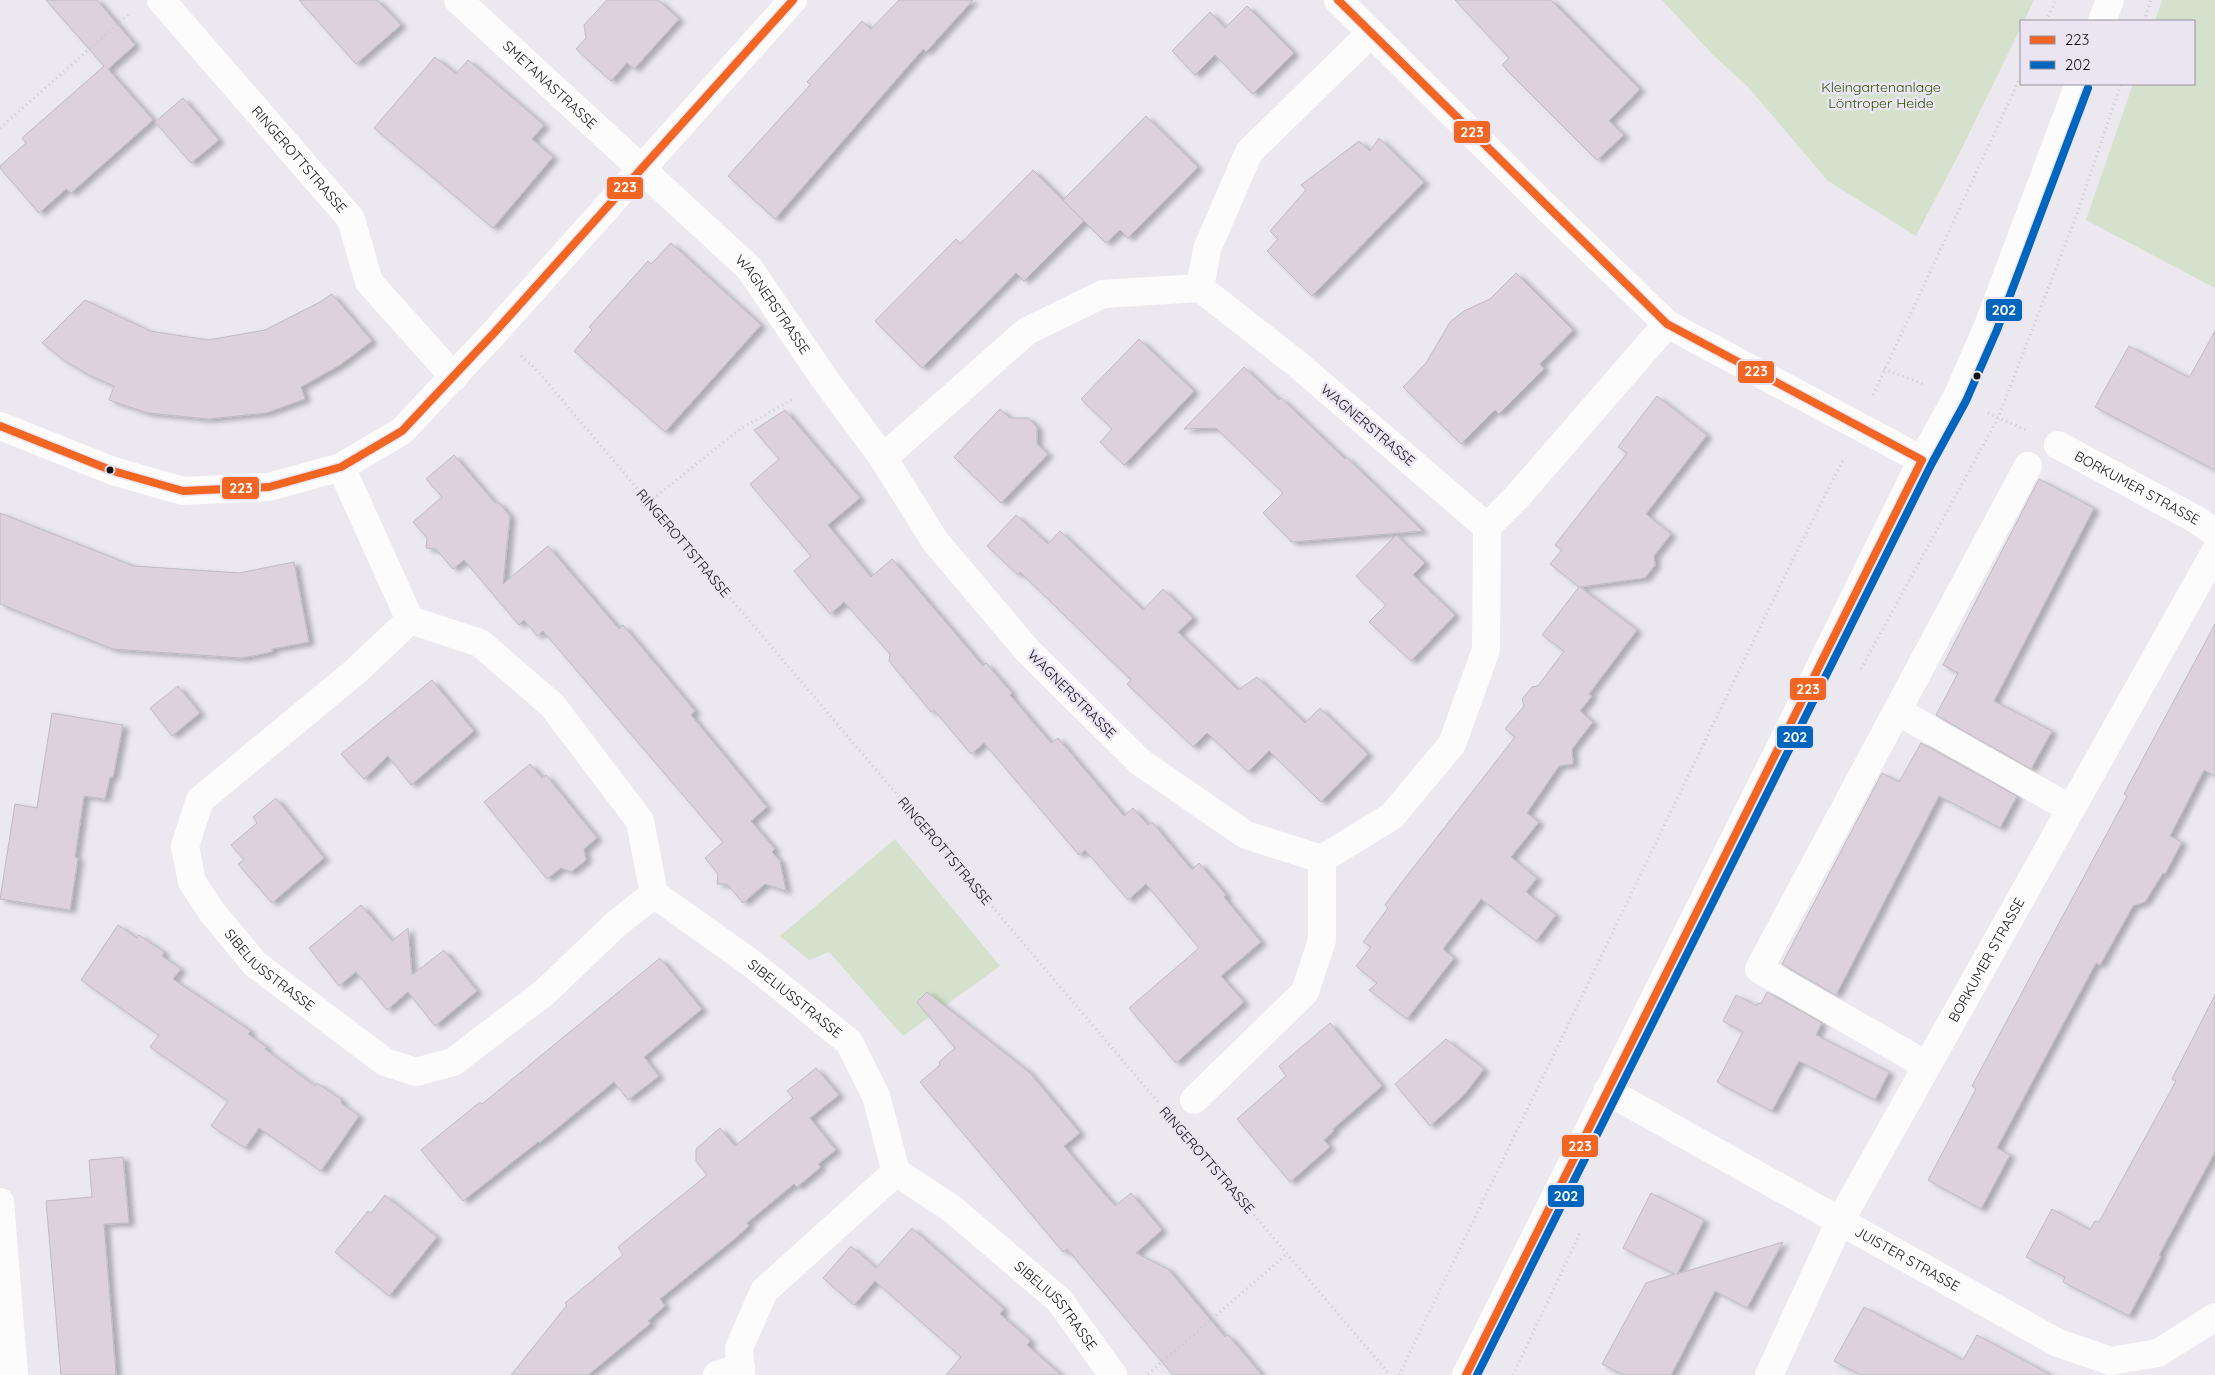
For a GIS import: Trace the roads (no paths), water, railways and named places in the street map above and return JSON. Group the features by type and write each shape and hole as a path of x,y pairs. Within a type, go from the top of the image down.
{"street":[{"name":"RINGEROTTSTRASSE","path":"161,0 351,219 369,282 454,377"},
{"name":"SMETANASTRASSE","path":"458,0 641,169"},
{"path":"0,426 113,471 183,491 268,487 341,467 402,431 494,333 793,0"},
{"path":"1338,0 1544,205 1667,324 1922,460"},
{"path":"2102,20 2110,0"},
{"path":"882,458 1027,332 1103,294 1200,288 1207,249 1249,152 1370,32"},
{"path":"1466,1375 1922,460 1957,397 1988,326 2079,85"},
{"name":"WAGNERSTRASSE","path":"641,169 749,268 826,381 882,458 935,541 1028,650 1140,762 1246,835 1322,859"},
{"name":"WAGNERSTRASSE","path":"1200,288 1296,363 1487,527"},
{"path":"1194,1100 1305,992 1322,940 1322,859 1392,816 1452,744 1486,650 1487,527 1516,498 1667,324"},
{"name":"BORKUMER STRASSE","path":"2058,445 2197,520 2215,533"},
{"path":"1926,1066 1759,969 2028,466"},
{"path":"341,467 410,620 480,643 552,705 640,821 654,894"},
{"name":"BORKUMER STRASSE","path":"1769,1375 1840,1220 2215,552"},
{"name":"SIBELIUSSTRASSE","path":"410,620 356,671 200,800 185,846 192,882 212,912 255,964 385,1062 416,1072 453,1062 545,992 616,924 654,894 751,963 849,1042 876,1096 896,1172 951,1208 1059,1300 1113,1375"},
{"path":"1897,711 2071,809"},
{"name":"JUISTER STRASSE","path":"1608,1091 2058,1343 2111,1361 2158,1353 2215,1317"},
{"path":"733,1372 739,1348 764,1291 896,1172"},
{"path":"0,1202 14,1375"}],"park label":[{"name":"Kleingartenanlage Löntroper Heide","path":"1881,95"}]}
